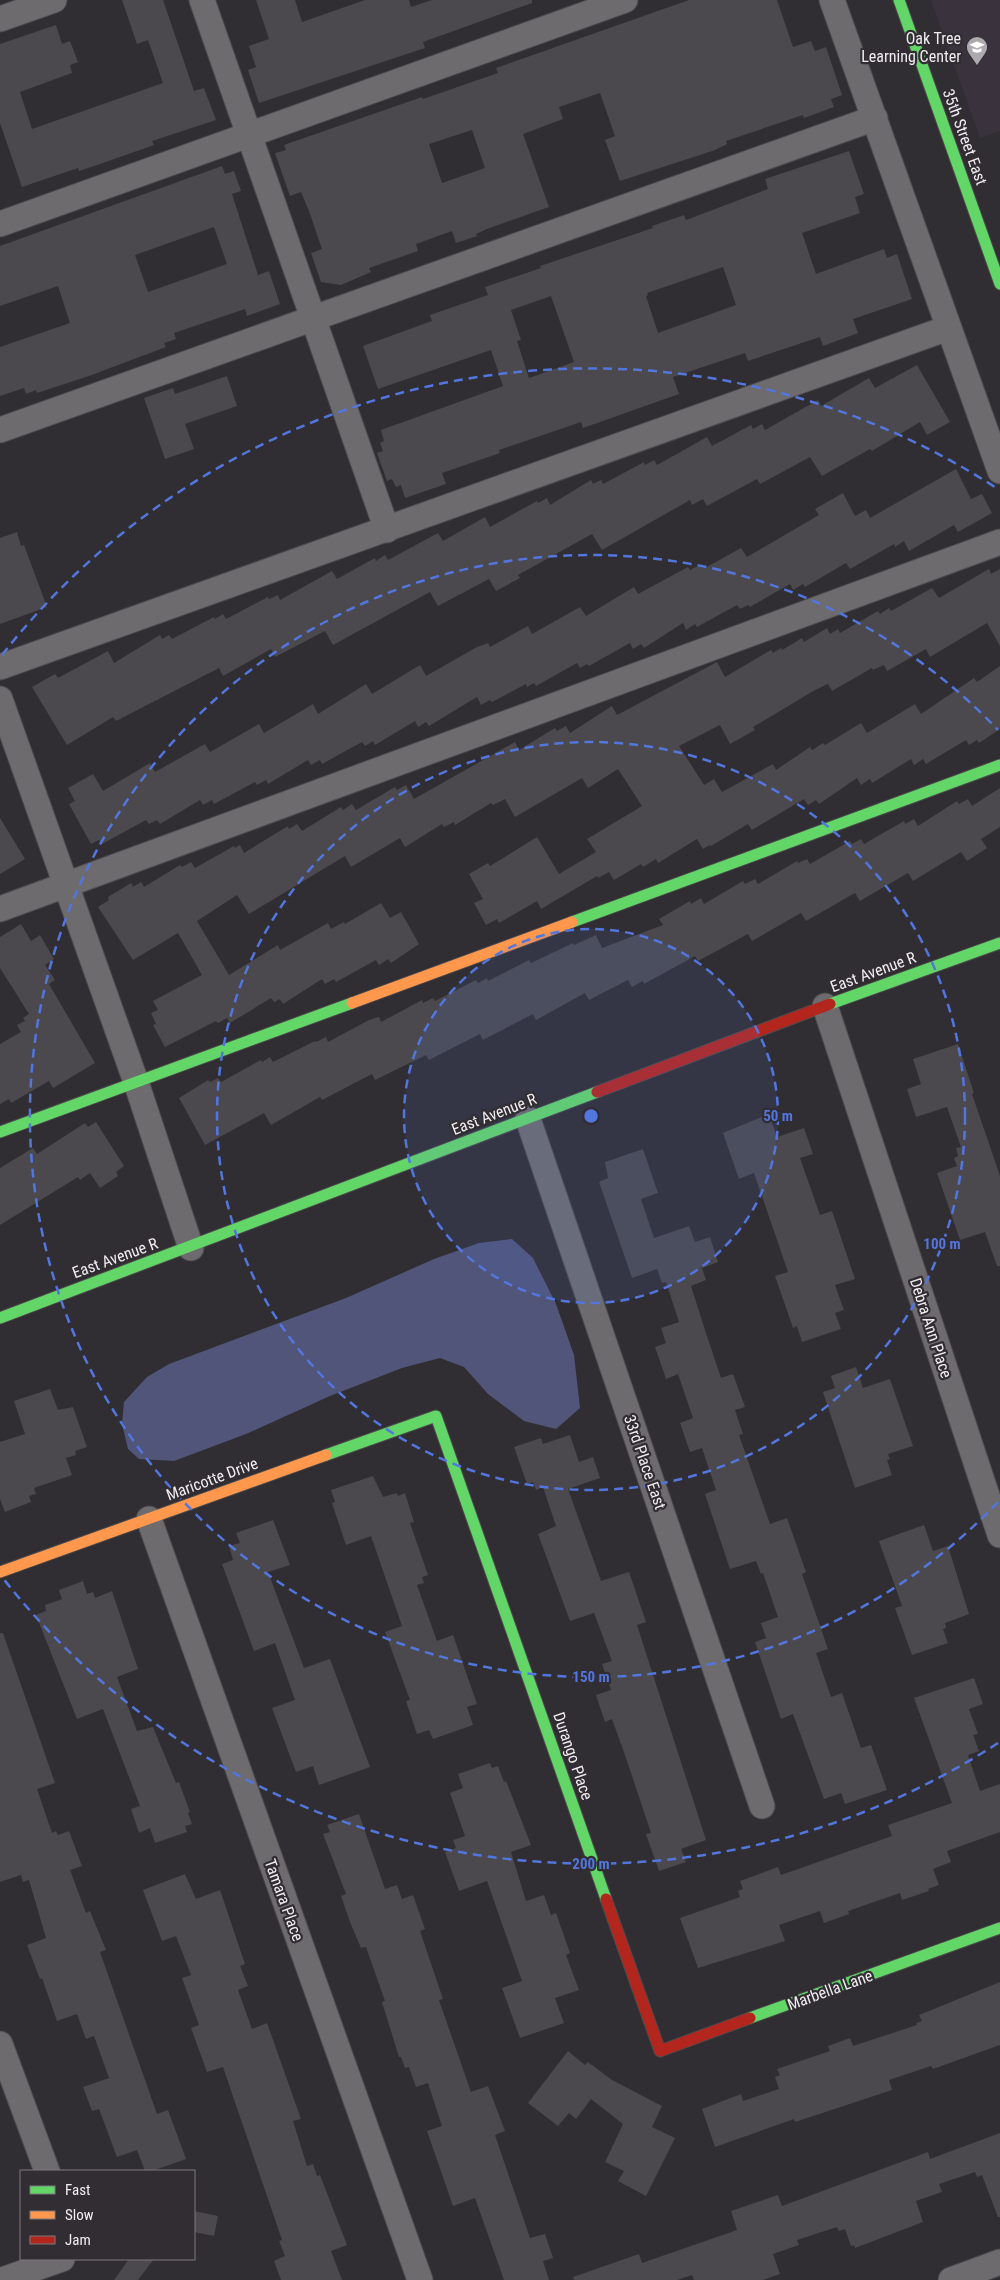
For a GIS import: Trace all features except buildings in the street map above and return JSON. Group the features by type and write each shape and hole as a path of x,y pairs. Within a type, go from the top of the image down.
{"street":[{"path":"0,20 54,0"},
{"path":"202,0 387,530"},
{"path":"0,224 249,133 625,0"},
{"path":"832,0 1000,471"},
{"name":"35th Street East","path":"899,0 1000,284"},
{"path":"0,430 875,118"},
{"path":"0,667 948,328"},
{"path":"0,909 1000,542"},
{"path":"0,699 136,1082 191,1248"},
{"path":"0,1132 1000,765"},
{"name":"East Avenue R","path":"0,1318 191,1248 825,1006 1000,943"},
{"name":"Debra Ann Place","path":"825,1006 1000,1535"},
{"name":"33rd Place East","path":"528,1119 762,1806"},
{"name":"Maricotte Drive","path":"0,1572 436,1416"},
{"name":"Durango Place","path":"436,1416 660,2051"},
{"name":"Tamara Place","path":"148,1519 420,2280"},
{"name":"Marbella Lane","path":"660,2051 1000,1928"},
{"path":"0,2044 47,2170"},
{"path":"2,2280 59,2260"},
{"path":"951,2280 1000,2262"}],"shaded area":[{"name":"Oak Tree Learning Center","path":"931,0 1000,0 1000,131 980,138"}],"water":[{"path":"512,1239 533,1258 556,1304 574,1355 580,1408 556,1429 524,1421 488,1394 464,1367 440,1358 402,1368 330,1396 246,1434 174,1461 139,1459 128,1449 122,1424 124,1402 147,1377 169,1364 346,1298 434,1259 479,1243"}],"traffic: fast":[{"path":"899,0 1000,284"},
{"path":"572,922 1000,765"},
{"path":"830,1004 1000,943"},
{"path":"0,1132 352,1003"},
{"path":"0,1318 597,1092"},
{"path":"326,1455 436,1416 606,1899"},
{"path":"750,2018 1000,1928"}],"traffic: slow":[{"path":"352,1003 572,922"},
{"path":"0,1572 326,1455"}],"traffic: jam":[{"path":"597,1092 830,1004"},
{"path":"606,1899 660,2051 750,2018"}],"place":[{"name":"Oak Tree Learning Center","path":"977,66"}]}
